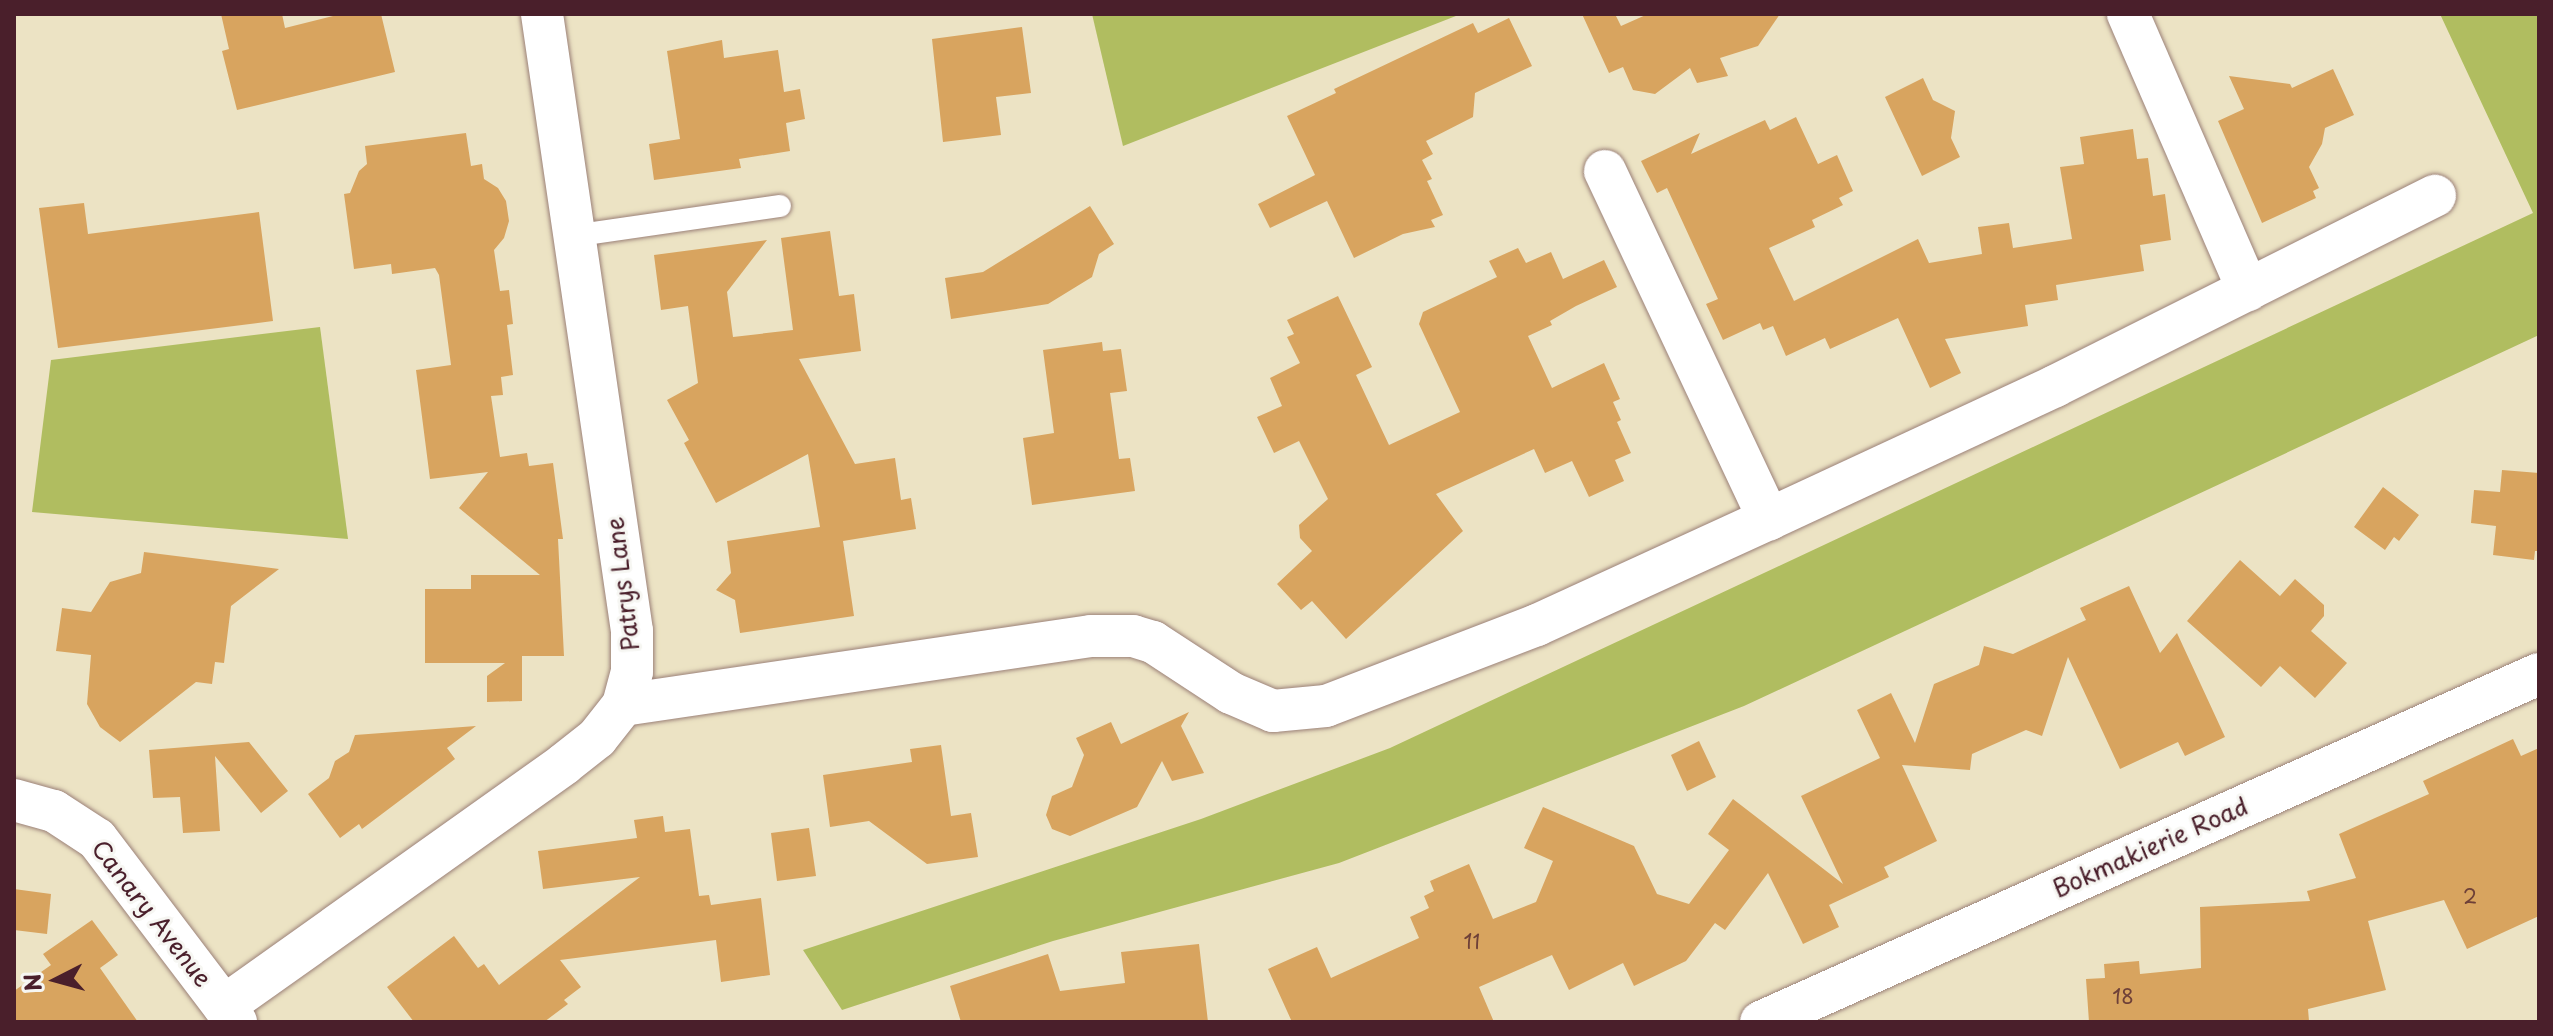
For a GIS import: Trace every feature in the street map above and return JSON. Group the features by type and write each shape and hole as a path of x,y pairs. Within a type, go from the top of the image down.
{"street":[{"name":"Patrys Lane","path":"230,1014 564,764 597,738 623,705 632,672 632,631 542,14"},
{"path":"2128,14 2248,290"},
{"path":"1605,171 1769,519"},
{"path":"623,705 1091,636 1133,636 1175,654 1252,705 1273,711 1299,711 1326,706 1537,625 1769,519 2055,386 2435,196"},
{"name":"Bokmakierie Road","path":"1761,1022 2539,674"},
{"name":"Canary Avenue","path":"14,800 54,811 97,839 230,1014"}],"lane":[{"path":"572,236 780,206"}],"green space":[{"path":"1092,14 1461,14 1123,146"},
{"path":"2440,14 2539,14 2539,335 1744,706 1339,863 1053,941 842,1010 803,950 1201,819 1390,748 2533,213"},
{"path":"320,327 348,539 32,512 51,360"}],"building":[{"path":"221,14 282,14 285,28 341,14 381,14 395,72 237,110 222,51 229,49"},
{"path":"1582,14 1615,14 1621,26 1648,14 1780,14 1758,46 1720,58 1728,76 1697,83 1690,68 1655,94 1633,90 1623,67 1609,73"},
{"path":"1509,18 1532,66 1475,93 1473,117 1426,141 1433,154 1422,160 1432,179 1427,181 1443,215 1431,220 1435,227 1403,234 1354,258 1327,201 1270,228 1258,204 1315,175 1287,116 1336,93 1334,89 1473,23 1478,33"},
{"path":"1022,27 1031,93 996,97 1001,135 943,142 932,39"},
{"path":"722,40 724,58 778,50 784,92 800,89 805,119 786,123 790,151 739,159 741,168 654,180 649,144 680,139 667,51"},
{"path":"2333,69 2354,115 2325,128 2322,144 2309,167 2319,188 2313,191 2316,198 2262,223 2218,121 2244,109 2229,76 2290,84 2292,88"},
{"path":"1923,78 1933,100 1955,111 1951,138 1960,157 1922,176 1885,97"},
{"path":"1796,117 1818,164 1837,155 1853,191 1839,198 1843,205 1812,220 1815,227 1769,248 1794,301 1918,239 1929,263 1982,254 1978,227 2009,223 2013,248 2072,239 2060,167 2084,164 2080,137 2133,129 2137,159 2148,158 2153,196 2165,194 2171,240 2140,245 2144,271 2056,285 2058,300 2025,305 2028,326 1945,339 1961,373 1930,388 1898,318 1830,349 1825,338 1786,356 1773,326 1763,330 1760,323 1723,340 1706,304 1718,299 1667,188 1657,193 1641,161 1700,133 1691,154 1765,120 1770,130"},
{"path":"466,133 471,166 482,164 484,179 498,188 506,201 509,221 504,238 494,250 500,291 509,290 513,324 507,325 513,375 501,377 503,395 491,396 500,457 527,453 529,466 553,463 563,539 558,539 564,656 522,656 522,701 487,702 487,676 505,663 425,663 425,589 471,589 471,575 540,575 459,508 488,472 430,479 416,370 451,365 439,275 435,268 392,274 391,264 354,269 344,194 350,193 359,171 367,164 365,146"},
{"path":"84,203 88,234 259,212 273,321 58,348 39,208"},
{"path":"1090,206 1114,244 1099,254 1092,277 1048,304 951,319 945,278 983,272"},
{"path":"830,231 839,296 854,294 861,351 799,359 855,464 895,458 901,500 911,498 916,529 843,541 854,616 740,633 735,600 716,590 731,573 727,541 820,527 808,454 716,503 684,443 689,440 667,400 698,383 688,306 661,310 654,255 767,240 727,292 733,337 793,330 781,238"},
{"path":"1518,248 1526,263 1551,252 1563,279 1604,260 1617,287 1576,306 1550,321 1552,325 1528,336 1552,388 1604,363 1620,399 1613,402 1621,420 1617,422 1631,453 1615,460 1624,481 1589,497 1572,461 1545,473 1534,449 1436,494 1463,531 1346,639 1312,601 1301,610 1277,584 1312,551 1300,538 1299,525 1328,499 1299,441 1274,453 1257,417 1282,406 1270,378 1300,363 1287,337 1294,334 1287,320 1338,296 1372,367 1356,375 1389,445 1460,412 1419,324 1423,312 1497,277 1489,261"},
{"path":"1102,342 1103,351 1121,349 1127,391 1110,393 1119,459 1130,458 1135,491 1032,505 1023,438 1054,433 1043,350"},
{"path":"2502,470 2539,473 2539,551 2535,551 2534,560 2493,555 2496,526 2471,523 2474,490 2500,492"},
{"path":"2383,487 2419,515 2399,541 2394,537 2385,550 2354,527"},
{"path":"144,552 279,569 231,606 224,663 215,662 212,684 196,682 120,742 100,727 87,704 91,655 56,651 62,608 91,612 110,582 141,573"},
{"path":"2240,560 2280,596 2295,579 2324,605 2324,616 2311,631 2347,663 2315,698 2280,666 2261,687 2187,621"},
{"path":"2129,586 2160,653 2177,633 2225,737 2185,756 2178,742 2120,769 2068,657 2042,736 2026,730 1972,754 1970,770 1902,765 1937,841 1884,867 1889,877 1829,905 1839,927 1803,944 1768,873 1725,930 1715,923 1686,961 1634,986 1623,963 1569,990 1552,955 1479,987 1494,1022 1292,1022 1268,969 1317,947 1331,978 1419,938 1410,917 1429,908 1424,896 1434,891 1430,881 1469,864 1493,919 1536,902 1553,861 1524,848 1543,807 1634,846 1657,894 1689,904 1729,850 1708,834 1733,799 1843,884 1801,796 1880,758 1857,710 1891,693 1915,743 1934,684 1979,665 1984,646 2013,654 2086,620 2080,608"},
{"path":"1189,712 1181,726 1204,773 1172,781 1162,761 1137,807 1070,836 1052,829 1046,815 1052,796 1072,787 1084,755 1076,738 1111,722 1121,744"},
{"path":"476,726 447,748 455,759 362,829 359,824 340,838 308,794 329,778 335,761 349,752 355,735"},
{"path":"2513,739 2521,756 2539,748 2539,916 2467,949 2444,900 2368,921 2386,990 2308,1009 2309,1021 2089,1022 2086,979 2105,978 2104,964 2139,961 2140,974 2201,968 2200,907 2310,901 2307,891 2356,878 2339,834 2429,794 2423,781"},
{"path":"1699,741 1716,777 1687,791 1671,755"},
{"path":"249,742 288,791 261,813 215,756 220,831 183,833 180,797 153,798 149,750"},
{"path":"941,745 951,816 971,813 978,857 927,864 869,821 830,827 823,775 912,762 910,749"},
{"path":"663,816 665,832 690,829 699,896 709,895 711,905 761,898 770,975 721,982 716,940 560,960 581,987 564,1000 568,1004 544,1022 414,1022 387,987 454,936 478,968 484,964 499,985 640,877 543,889 538,851 637,838 634,820"},
{"path":"809,828 816,876 777,881 771,833"},
{"path":"14,889 51,894 47,934 14,930"},
{"path":"92,920 118,955 100,968 138,1022 14,1022 14,991 51,965 43,954"},
{"path":"1199,944 1208,1022 961,1022 950,986 1048,954 1060,991 1125,983 1121,952"}]}
